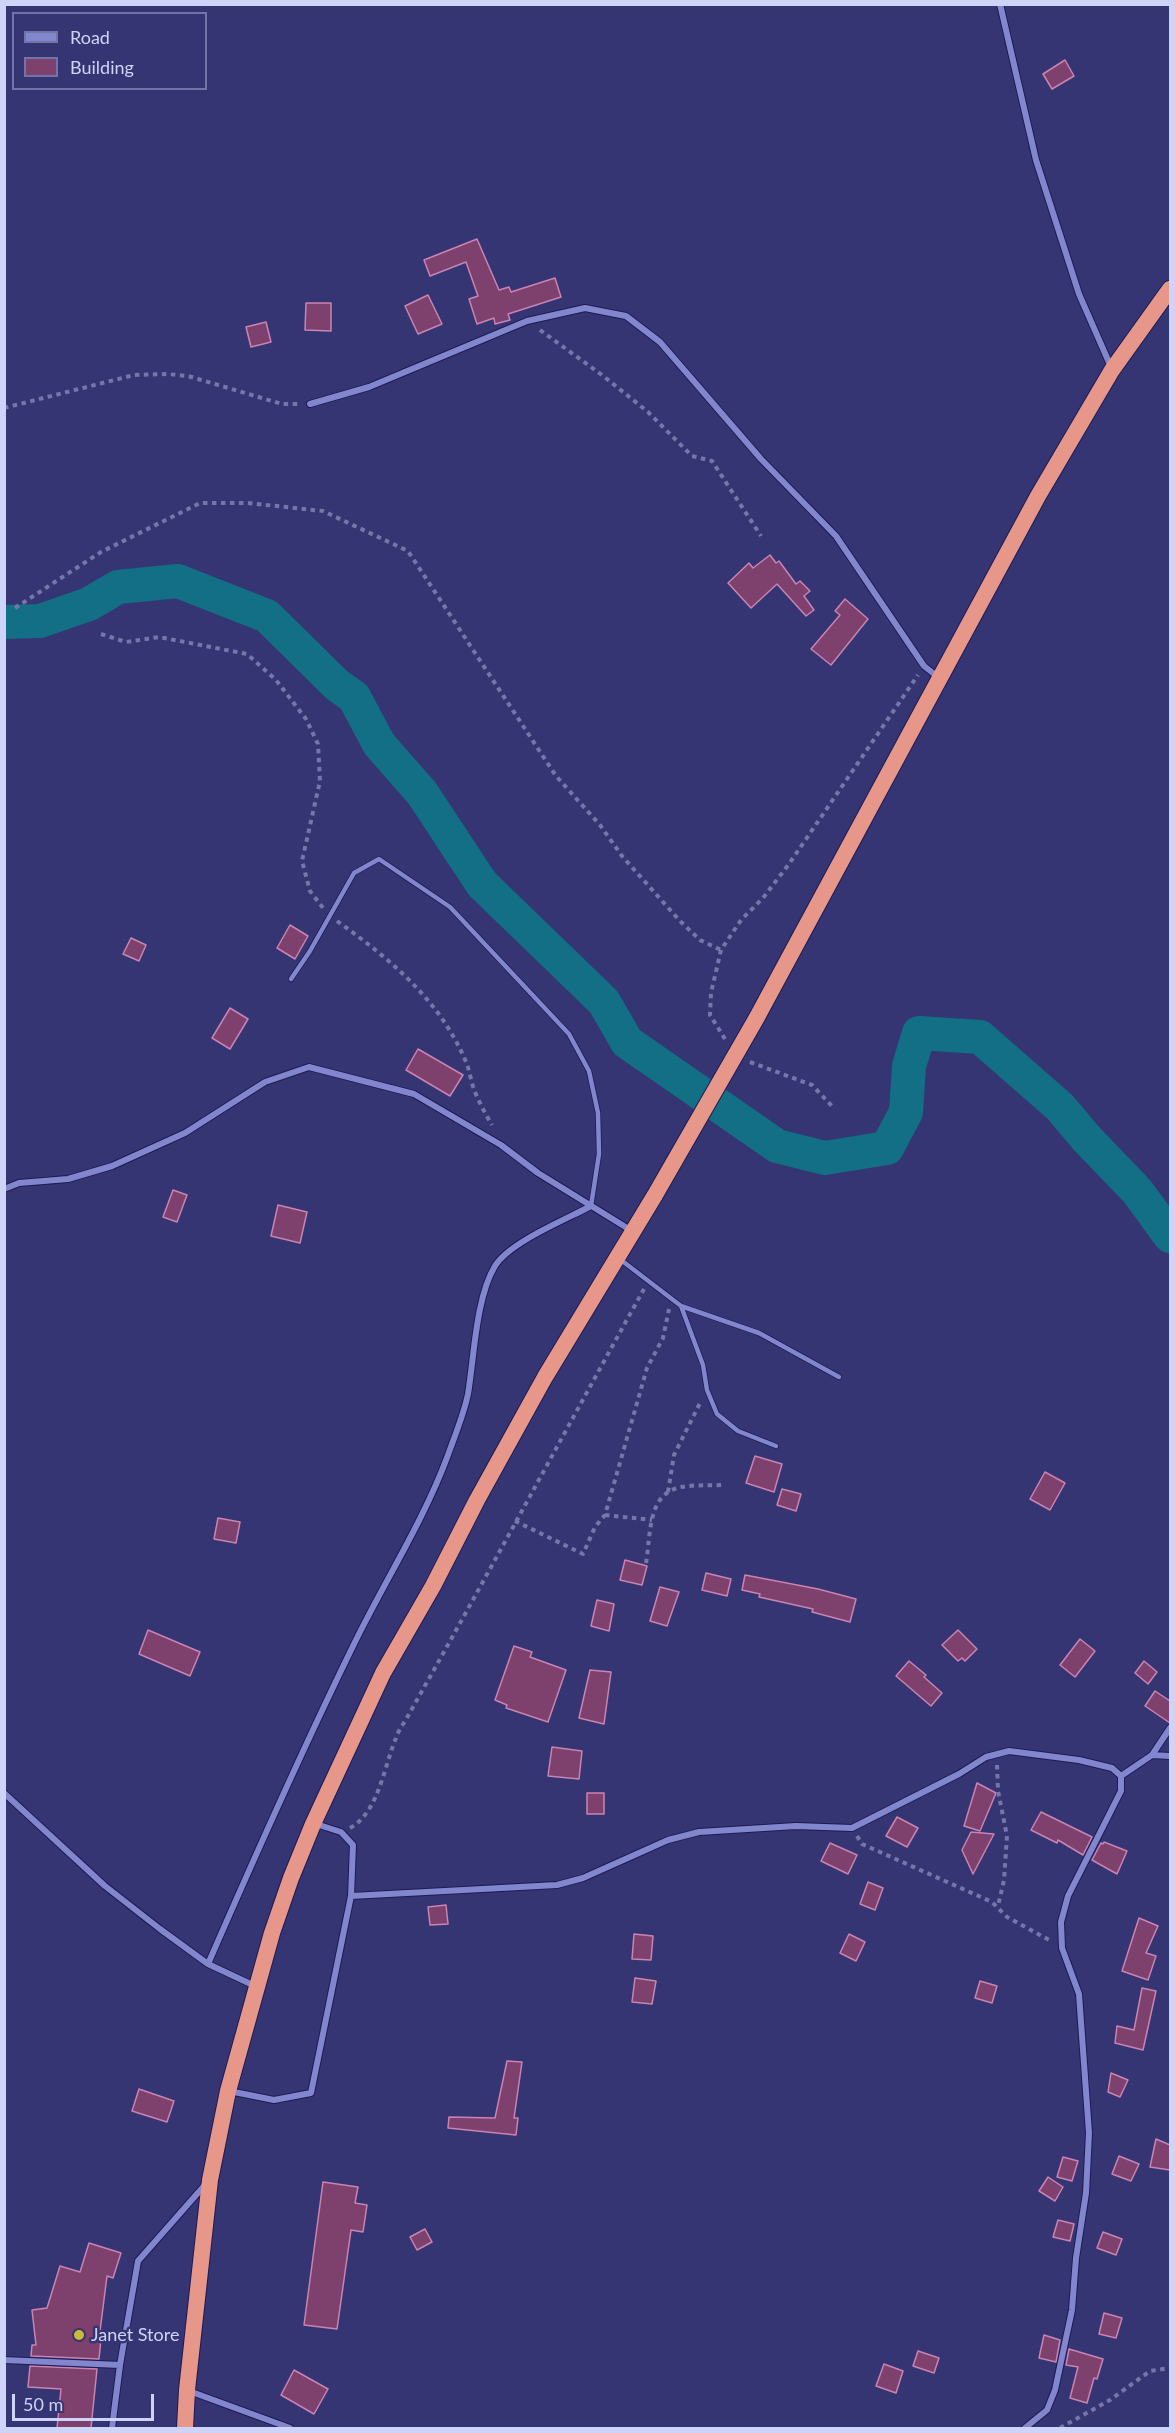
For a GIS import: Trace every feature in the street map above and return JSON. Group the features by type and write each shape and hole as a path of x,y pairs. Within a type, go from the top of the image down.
{"highway":[{"path":"185,2428 187,2390 210,2180 228,2091 276,1922 313,1824 383,1673 545,1377 655,1195 756,1019 1044,486 1112,370 1170,289"}],"street":[{"path":"1000,4 1036,160 1079,294 1112,370"},
{"path":"310,404 369,387 527,321 585,308 626,316 660,342 761,459 836,536 924,666 939,677"},
{"path":"4,1190 19,1183 68,1179 112,1166 185,1133 265,1082 309,1067 414,1094 501,1145 538,1173 633,1231"},
{"path":"208,1964 302,1750 359,1632 409,1540 448,1456 467,1397 476,1337 486,1291 495,1266 512,1248 591,1206"},
{"path":"1121,1776 1152,1755 1170,1728"},
{"path":"351,1896 557,1885 583,1878 668,1840 699,1832 796,1826 852,1828 959,1774 986,1757 1009,1751 1079,1760 1112,1768 1121,1776 1121,1791 1068,1896 1061,1922 1062,1948 1079,1994 1089,2133 1086,2193 1070,2320 1055,2390 1047,2410 1025,2428"},
{"path":"1152,1755 1170,1756"},
{"path":"4,1793 105,1886 208,1964 258,1987"},
{"path":"228,2091 274,2100 311,2093 351,1896 353,1845 341,1832 313,1824"},
{"path":"112,2428 138,2261 210,2180"},
{"path":"4,2360 120,2365"},
{"path":"187,2390 290,2428"}],"lane":[{"path":"291,979 310,951 328,915 354,873 379,859 450,907 569,1034 589,1071 598,1113 599,1154 591,1206"},
{"path":"618,1257 681,1306 759,1334 839,1377"},
{"path":"681,1306 703,1365 707,1390 717,1414 738,1431 776,1446"}],"path":[{"path":"527,321 574,353 648,412 692,456 712,461 761,536"},
{"path":"4,408 134,375 167,374 188,376 282,404 310,404"},
{"path":"15,608 101,552 200,503 248,503 323,511 408,551 556,776 600,825 622,856 680,921 700,940 721,950"},
{"path":"101,634 126,642 159,637 247,654 276,680 306,719 318,744 320,781 302,861 310,891 328,915 378,951 421,990 466,1062 475,1092 501,1145"},
{"path":"731,1045 724,1039 710,1015 711,993 721,950 741,920 763,898 789,864 924,666"},
{"path":"746,1058 753,1064 812,1085 832,1106"},
{"path":"341,1832 361,1822 384,1778 396,1737 495,1564 515,1521 648,1281"},
{"path":"515,1521 583,1554 596,1527 606,1515 647,1368 663,1338 672,1299"},
{"path":"668,1492 674,1455 707,1390"},
{"path":"646,1563 656,1504 668,1492 681,1488 722,1485"},
{"path":"606,1515 653,1521"},
{"path":"995,1755 998,1766 998,1791 1007,1836 1004,1880 998,1906"},
{"path":"852,1828 862,1844 998,1906 1007,1917 1062,1948"},
{"path":"1060,2428 1110,2400 1150,2371 1170,2368"}],"building":[{"path":"1065,60 1074,76 1052,89 1043,74"},
{"path":"477,239 499,290 509,287 511,292 555,278 561,297 508,314 510,320 495,324 494,318 477,324 469,299 478,296 466,262 430,276 424,260"},
{"path":"428,295 442,324 418,334 405,306"},
{"path":"306,303 331,303 331,331 305,330"},
{"path":"266,322 271,342 251,347 246,327"},
{"path":"770,555 776,563 779,561 796,584 800,581 810,591 804,596 814,610 806,616 777,584 751,608 728,583 749,563 753,568"},
{"path":"845,599 868,619 831,665 811,649 840,615 835,611"},
{"path":"290,925 308,936 295,959 277,948"},
{"path":"131,938 146,945 139,961 123,954"},
{"path":"230,1008 248,1019 230,1049 212,1038"},
{"path":"418,1049 463,1075 450,1096 406,1070"},
{"path":"173,1190 187,1195 177,1222 163,1217"},
{"path":"278,1205 307,1212 300,1243 271,1236"},
{"path":"755,1456 782,1464 774,1492 746,1483"},
{"path":"1045,1472 1065,1483 1050,1510 1030,1499"},
{"path":"782,1489 801,1494 796,1511 777,1505"},
{"path":"218,1518 240,1522 236,1543 214,1539"},
{"path":"625,1560 647,1566 642,1585 620,1580"},
{"path":"706,1573 731,1579 727,1596 702,1590"},
{"path":"745,1575 856,1599 850,1622 812,1612 813,1609 759,1597 760,1594 742,1590"},
{"path":"660,1587 679,1592 667,1626 650,1621"},
{"path":"597,1600 614,1604 609,1631 591,1626"},
{"path":"148,1630 200,1652 190,1676 139,1654"},
{"path":"958,1630 977,1649 965,1661 962,1658 958,1661 942,1645"},
{"path":"1080,1639 1095,1651 1075,1677 1060,1665"},
{"path":"514,1646 532,1652 530,1657 566,1670 548,1722 506,1708 507,1705 495,1700"},
{"path":"909,1661 942,1693 931,1706 896,1676"},
{"path":"1144,1661 1157,1672 1148,1684 1135,1673"},
{"path":"590,1670 611,1672 604,1724 579,1718"},
{"path":"1155,1691 1170,1701 1170,1723 1145,1706"},
{"path":"552,1747 582,1751 579,1779 548,1776"},
{"path":"977,1783 996,1793 980,1831 964,1826"},
{"path":"587,1793 604,1793 604,1814 587,1814"},
{"path":"1041,1812 1092,1837 1083,1855 1058,1840 1057,1843 1031,1830"},
{"path":"897,1817 918,1828 907,1847 886,1836"},
{"path":"971,1832 994,1834 973,1874 962,1850"},
{"path":"1104,1842 1127,1851 1117,1874 1092,1860 1101,1843"},
{"path":"830,1843 857,1855 848,1874 821,1861"},
{"path":"868,1882 883,1888 875,1910 860,1904"},
{"path":"446,1905 448,1924 430,1925 428,1907"},
{"path":"1139,1918 1158,1926 1146,1953 1156,1956 1148,1980 1122,1971"},
{"path":"634,1934 653,1936 651,1960 632,1959"},
{"path":"849,1934 865,1942 856,1961 840,1953"},
{"path":"635,1978 656,1981 652,2004 632,2002"},
{"path":"980,1981 997,1986 992,2003 975,1998"},
{"path":"1142,1988 1156,1991 1143,2050 1115,2043 1117,2026 1134,2030"},
{"path":"507,2061 522,2062 514,2118 518,2118 516,2135 448,2128 449,2117 495,2118"},
{"path":"1111,2073 1128,2080 1120,2097 1108,2092"},
{"path":"139,2089 174,2101 167,2122 132,2111"},
{"path":"1156,2139 1170,2145 1170,2170 1150,2167"},
{"path":"1119,2156 1139,2164 1131,2181 1112,2174"},
{"path":"1063,2157 1078,2161 1072,2181 1057,2177"},
{"path":"1048,2177 1063,2187 1055,2201 1039,2191"},
{"path":"323,2182 358,2187 355,2203 367,2205 363,2232 351,2230 337,2329 304,2325"},
{"path":"1058,2220 1074,2224 1070,2241 1053,2237"},
{"path":"425,2229 432,2242 417,2250 410,2237"},
{"path":"1103,2232 1122,2239 1116,2255 1097,2248"},
{"path":"89,2243 121,2253 113,2278 107,2276 99,2339 101,2339 99,2359 31,2356 32,2345 36,2345 32,2310 47,2308 60,2266 80,2272"},
{"path":"1104,2313 1122,2318 1116,2338 1099,2334"},
{"path":"1044,2335 1060,2340 1056,2362 1039,2358"},
{"path":"1069,2349 1103,2359 1097,2379 1094,2378 1087,2403 1070,2398 1078,2367 1066,2365"},
{"path":"918,2351 939,2358 934,2373 913,2366"},
{"path":"884,2364 903,2371 896,2393 876,2386"},
{"path":"30,2366 97,2369 91,2428 57,2428 61,2389 28,2387"},
{"path":"294,2370 328,2389 314,2414 281,2395"}],"waterway":[{"path":"4,622 40,621 89,604 118,587 178,581 267,616 337,685 354,697 379,744 422,793 482,884 604,1002 627,1042 777,1146 825,1158 887,1148 906,1112 909,1066 919,1033 980,1037 1060,1107 1137,1191 1170,1236"}],"place":[{"name":"Janet Store","path":"79,2335"}]}
